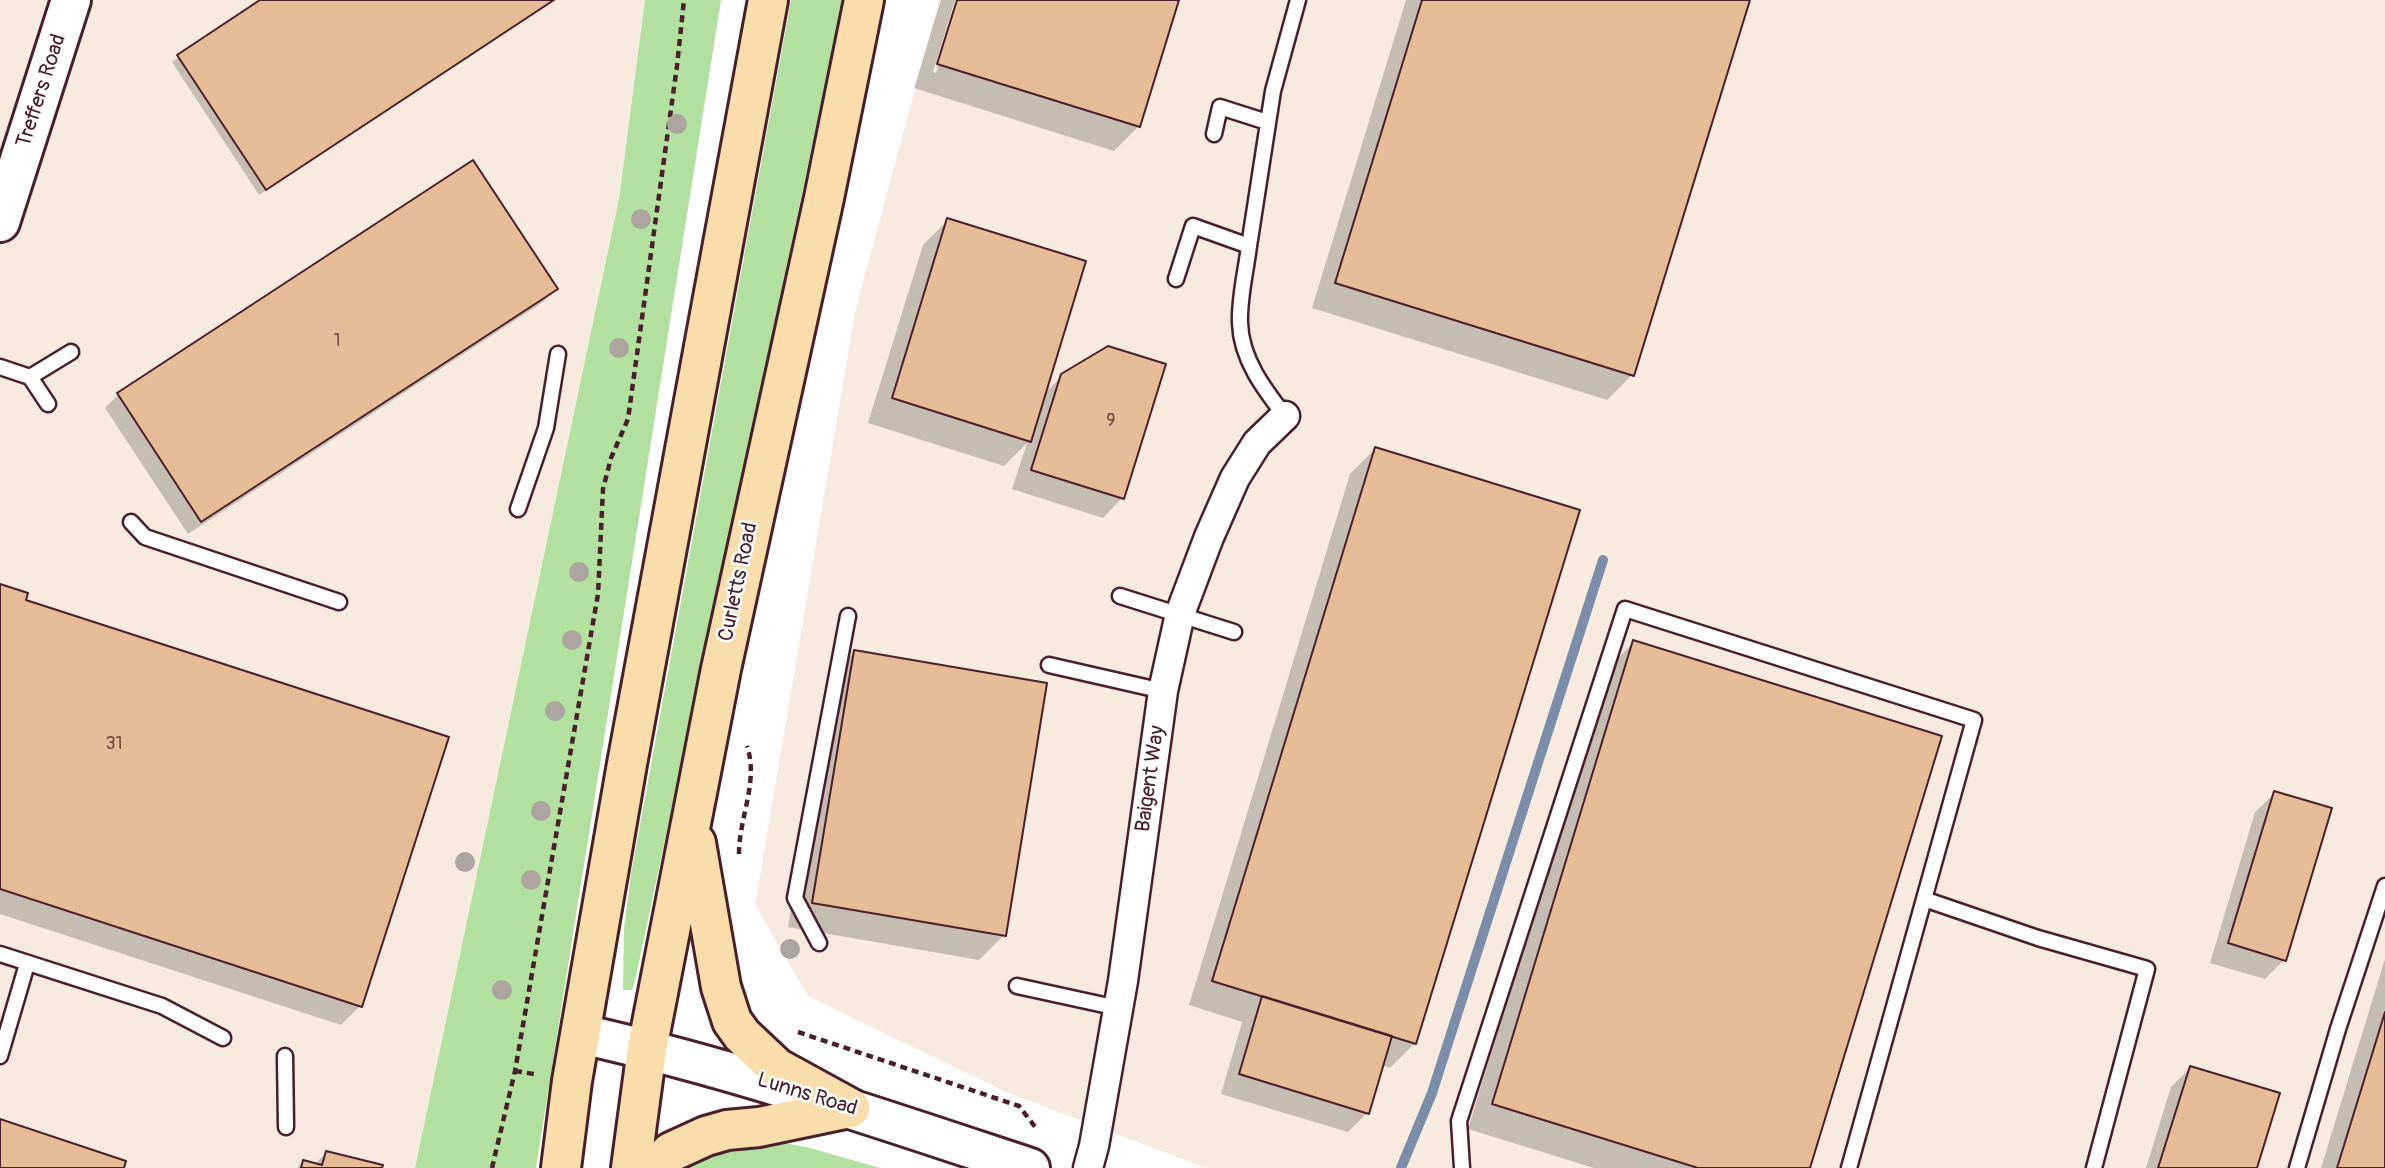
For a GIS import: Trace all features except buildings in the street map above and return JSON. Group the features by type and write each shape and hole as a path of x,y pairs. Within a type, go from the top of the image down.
{"highway":[{"path":"745,0 751,94"},
{"path":"561,1168 627,764 768,0"},
{"name":"Curletts Road","path":"631,1168 647,1049 721,669 824,198 864,0"},
{"path":"692,820 721,987 732,1021 742,1035 777,1068 850,1108"},
{"path":"655,1168 671,1152 706,1136 850,1108"}],"street":[{"name":"Treffers Road","path":"0,222 71,0"},
{"name":"Baigent Way","path":"1088,1168 1118,1008 1163,691 1180,614 1235,478 1257,443 1285,416"},
{"name":"Lunns Road","path":"581,1034 647,1049 850,1108 1030,1168"}],"lane":[{"path":"1285,416 1260,382 1244,348 1240,322 1267,122 1298,0"},
{"path":"1214,134 1220,107 1267,122"},
{"path":"1176,279 1193,226 1249,246"},
{"path":"30,377 71,352"},
{"path":"518,509 546,428 558,354"},
{"path":"0,367 30,377 48,404"},
{"path":"131,522 145,537 339,602"},
{"path":"1120,596 1234,632"},
{"path":"1462,1168 1459,1121 1625,609 1974,720 1849,1168"},
{"path":"819,943 795,898 848,616"},
{"path":"1049,665 1163,691"},
{"path":"2298,1168 2385,886"},
{"path":"1924,899 2038,938 2147,969 2094,1168"},
{"path":"0,954 162,1006 223,1038"},
{"path":"1,1048 27,964"},
{"path":"1017,986 1118,1008"},
{"path":"285,1056 286,1127"}],"path":[{"path":"492,1168 514,1071 598,594 603,489 611,458 630,408 684,0"},
{"path":"739,867 739,842 752,778 752,761"},
{"path":"794,1030 1018,1106"}],"shaded area":[{"path":"0,0 645,0 619,199 415,1168 0,1168"},
{"path":"939,0 2385,0 2385,1168 1206,1168 1006,1092 808,996 755,905 855,312"}],"green space":[{"path":"645,0 721,0 536,1168 415,1168 619,199"},
{"path":"791,0 843,0 635,981 632,990 623,990 624,928 631,874"},
{"path":"776,1141 880,1168 680,1168 738,1142"}],"waterway":[{"path":"1401,1168 1432,1093 1603,560"}]}
